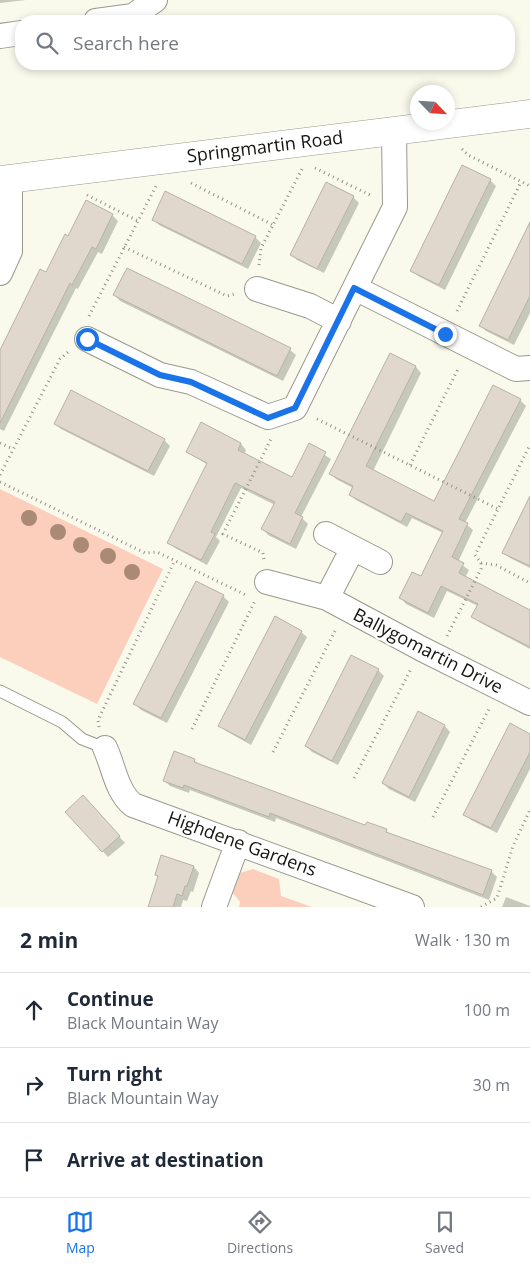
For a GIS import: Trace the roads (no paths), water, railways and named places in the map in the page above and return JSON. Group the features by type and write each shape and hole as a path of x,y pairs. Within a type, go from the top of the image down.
{"street":[{"path":"134,15 154,0"},
{"path":"0,36 15,34"},
{"name":"Springmartin Road","path":"5,180 169,159 312,152 394,131 530,114"},
{"path":"87,339 160,375 191,382 268,418 295,408 395,207 394,131"},
{"path":"0,273 10,252 5,180"},
{"path":"354,288 516,369 530,368"},
{"path":"257,289 310,306 339,321"},
{"path":"326,534 380,562"},
{"path":"337,603 353,548"},
{"name":"Ballygomartin Drive","path":"267,582 337,603 429,653 530,703"},
{"name":"Highdene Gardens","path":"105,748 115,769 119,789 132,805 238,842 412,907"},
{"path":"214,907 238,842"}],"lane":[{"path":"0,691 62,722 82,739 105,748"}]}
